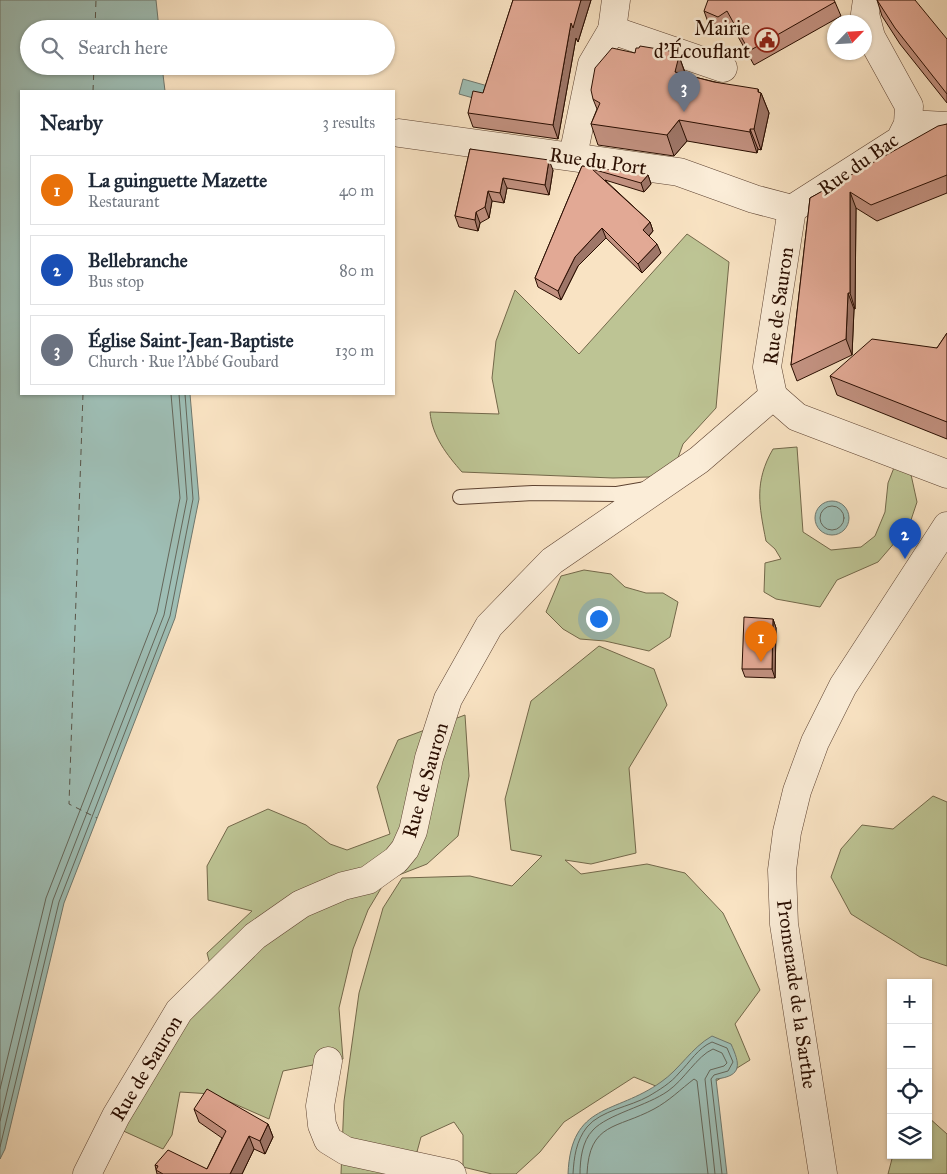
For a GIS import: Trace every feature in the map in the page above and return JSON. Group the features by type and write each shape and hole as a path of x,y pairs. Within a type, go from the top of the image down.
{"street":[{"path":"573,156 592,64 612,30 616,0"},
{"name":"Rue du Bac","path":"792,209 900,140 908,124 909,106 872,37 865,14 866,0"},
{"path":"612,30 723,68"},
{"path":"908,124 947,126"},
{"name":"Rue du Port","path":"399,133 679,172 754,199 792,209"},
{"name":"Rue de Sauron","path":"87,1174 116,1116 179,1011 256,936 301,904 343,886 368,880 396,860 405,849 413,831 429,758 448,699 489,626 552,560 662,487 699,460 773,396 767,368 792,209"},
{"path":"773,396 797,417 947,474"},
{"name":"Promenade de la Sarthe","path":"823,1174 784,924 782,870 788,832 796,792 815,742 843,686 947,526"},
{"path":"328,1061 320,1106 322,1125 328,1140 346,1151 452,1174"}],"lane":[{"path":"460,497 533,493 617,494 662,487"}],"green space":[{"path":"687,234 729,262 716,408 683,444 675,466 649,477 613,478 462,472 437,437 430,412 499,414 492,378 496,341 515,290 579,354"},
{"path":"797,447 803,532 831,550 861,547 875,536 885,512 888,483 895,465 910,470 917,502 909,526 878,562 837,580 820,607 776,599 764,592 765,563 781,559 775,549 766,541 760,505 763,472 773,449"},
{"path":"584,570 611,574 625,587 646,593 663,593 678,602 670,637 649,651 605,641 580,639 563,629 546,612 561,576"},
{"path":"599,646 654,669 667,705 629,768 636,853 591,864 565,860 581,874 647,864 685,873 723,913 760,990 735,1024 750,1060 687,1099 634,1077 564,1122 540,1152 516,1174 492,1174 463,1167 463,1135 454,1122 421,1137 411,1174 341,1174 344,1101 359,993 383,908 402,878 470,876 512,886 542,856 511,850 505,799 531,701"},
{"path":"465,715 469,776 458,836 427,864 386,880 368,910 353,949 339,1008 343,1059 283,1071 269,1119 212,1094 180,1092 172,1135 163,1149 119,1129 177,1034 216,987 207,953 252,911 208,900 207,866 228,827 268,809 306,825 330,844 347,850 390,834 377,787 398,740"},
{"path":"933,796 947,802 947,966 920,957 851,914 831,877 841,849 862,825 893,829"},
{"path":"932,1121 947,1134 947,1174 888,1174 892,1159 932,1159"}],"water":[{"path":"0,0 156,0 158,20 20,20 20,75 163,75 165,90 20,90 20,395 190,395 199,499 175,618 64,903 5,1149 0,1159"},
{"path":"463,79 495,88 491,103 459,94"},
{"path":"832,501 844,506 849,518 844,530 832,535 820,530 815,518 820,506"},
{"path":"712,1036 731,1044 737,1063 735,1072 716,1079 727,1174 568,1174 571,1151 577,1134 587,1122 598,1113 661,1082 698,1046"}],"building":[{"path":"513,0 581,0 573,28 571,23 553,125 468,113 473,91 483,93"},
{"name":"Mairie d'Écouflant","path":"708,0 834,0 835,2 749,51 727,11 718,17 704,11"},
{"path":"877,0 915,0 947,39 947,94 895,28"},
{"path":"640,46 676,52 676,55 679,56 675,72 714,82 758,89 758,92 761,93 754,129 750,129 750,132 679,120 667,135 591,124 600,103 593,99 591,90 595,68 612,48 635,53 636,48"},
{"path":"947,124 947,175 871,205 850,192 850,293 848,293 846,339 791,365 810,198 938,126"},
{"path":"470,149 549,160 545,185 503,178 500,193 488,191 485,207 476,212 475,220 455,216"},
{"path":"582,166 648,175 641,183 592,169 650,222 643,230 657,244 638,264 602,228 575,257 558,291 535,278"},
{"path":"947,333 947,422 830,376 872,339 937,348"},
{"path":"744,617 773,619 772,669 742,669"},
{"path":"207,1089 268,1124 260,1141 249,1136 230,1174 163,1174 156,1170 158,1166 155,1165 168,1150 207,1169 226,1131 194,1109"}],"ferry route":[{"path":"95,20 96,0"},
{"path":"93,90 94,75"},
{"path":"83,395 69,804 97,818"}],"place":[{"name":"Mairie d'Écouflant","path":"767,40"},
{"name":"Église Saint-Jean-Baptiste","path":"684,112"},
{"name":"Bellebranche","path":"905,559"},
{"name":"La guinguette Mazette","path":"761,662"}]}
